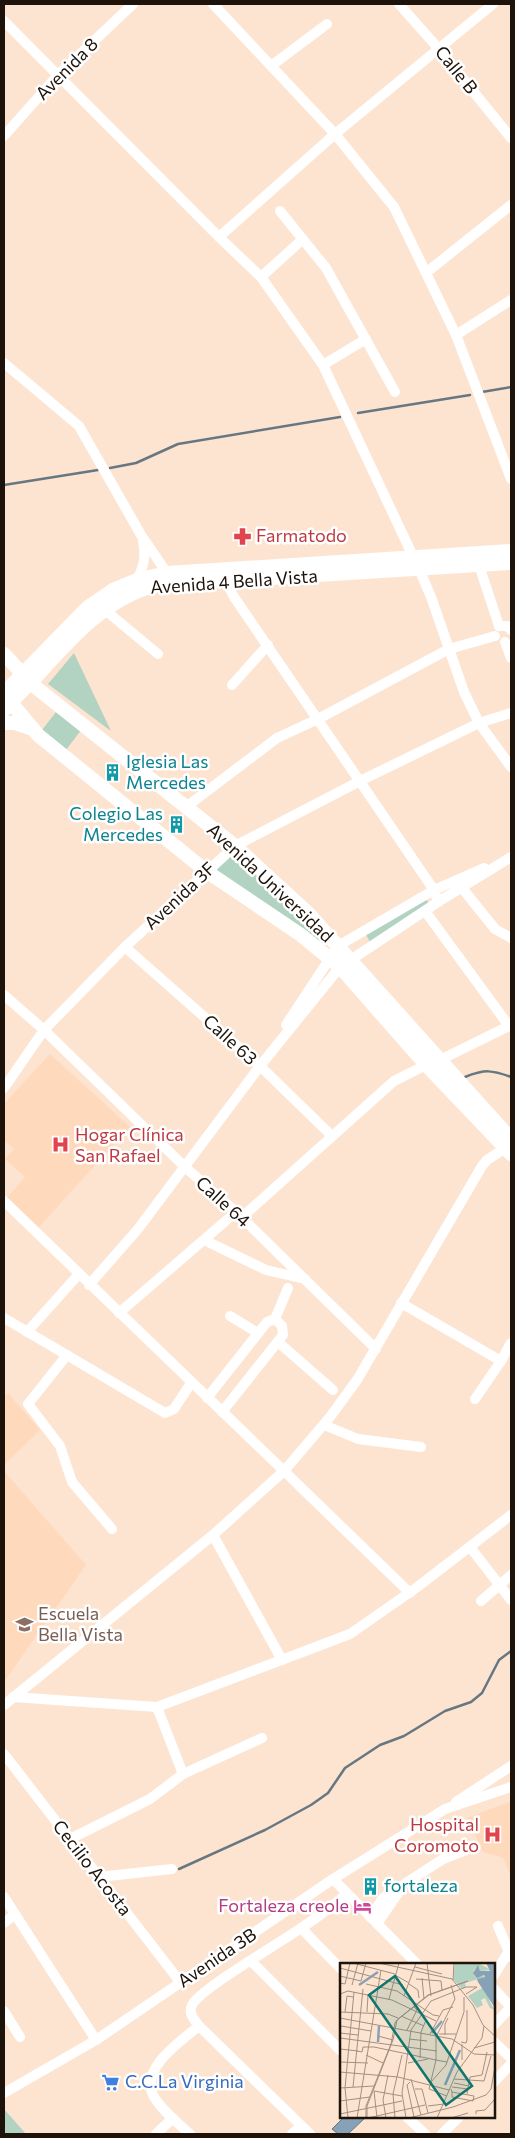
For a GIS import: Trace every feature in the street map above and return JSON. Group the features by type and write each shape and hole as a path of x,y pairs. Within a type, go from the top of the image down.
{"street":[{"name":"Avenida 8","path":"4,136 58,75 133,4"},
{"path":"212,4 335,134 394,207 456,335 511,479"},
{"name":"Calle B","path":"399,4 438,48 511,138"},
{"path":"219,237 335,134 493,4"},
{"path":"4,21 261,277 323,365 416,563 464,692 479,723 511,767"},
{"path":"271,66 327,24"},
{"path":"427,272 511,205"},
{"path":"280,211 326,268 394,392"},
{"path":"261,277 303,239"},
{"path":"456,335 511,300"},
{"path":"323,365 366,339"},
{"path":"4,363 79,426 141,535 167,573"},
{"path":"137,580 143,568 146,554 141,535"},
{"name":"Avenida 4 Bella Vista","path":"26,678 105,610 138,590 156,585 226,576 477,559 511,551"},
{"path":"477,559 499,626"},
{"name":"Avenida 4 Bella Vista","path":"477,559 511,563"},
{"name":"Avenida 4 Bella Vista","path":"6,700 88,607 113,590 137,580 167,573 226,576"},
{"path":"226,576 268,645 434,890 438,902"},
{"path":"105,610 158,654"},
{"path":"499,626 507,626 511,630"},
{"path":"499,626 496,628 495,636 497,640 508,640 511,658"},
{"path":"186,807 277,738 318,719 449,649 495,636"},
{"path":"232,685 268,645"},
{"name":"Avenida Universidad","path":"4,654 26,678 235,846 309,914 338,946 345,964 426,1065 510,1146"},
{"name":"Avenida Universidad","path":"6,700 38,735 206,871 300,935 328,958 345,964 440,1060 510,1146"},
{"name":"Avenida 3F","path":"4,1088 44,1030 125,946 235,846 360,781 479,723 511,713"},
{"path":"4,723 15,723 33,729"},
{"path":"260,1066 328,958 338,946 434,890 511,857"},
{"path":"89,1285 138,1228 185,1168 260,1066 345,964 438,902 511,857"},
{"path":"462,888 495,929 503,931 511,938"},
{"path":"425,911 510,1025 440,1060"},
{"name":"Calle 63","path":"125,946 260,1066 332,1136"},
{"name":"Calle 64","path":"4,995 44,1030 185,1168 238,1215 376,1348"},
{"path":"119,1314 204,1240 238,1215 332,1136 394,1081 426,1065"},
{"path":"4,1705 214,1535 284,1471 324,1425 357,1380 482,1166 510,1146"},
{"path":"4,1201 410,1593"},
{"path":"204,1240 266,1270 305,1279"},
{"path":"27,1332 78,1274"},
{"path":"275,1320 288,1288"},
{"path":"402,1303 501,1361"},
{"path":"230,1316 258,1333"},
{"path":"4,1318 165,1413 174,1409 191,1383"},
{"path":"206,1398 267,1322 275,1320"},
{"path":"222,1412 278,1342 284,1330 275,1320"},
{"path":"278,1342 333,1390"},
{"path":"475,1399 511,1343"},
{"path":"67,1355 28,1404 60,1446 72,1482 112,1529"},
{"path":"324,1425 358,1439 421,1447"},
{"path":"13,1697 157,1706 350,1634 410,1593 511,1515"},
{"path":"214,1535 282,1660"},
{"path":"470,1547 511,1600"},
{"path":"480,1601 511,1575"},
{"path":"157,1706 184,1774"},
{"path":"70,1840 150,1799 184,1774 262,1738"},
{"name":"Cecilio Acosta","path":"4,1754 181,1983"},
{"path":"444,1809 511,1766"},
{"name":"Avenida 3B","path":"4,2093 96,2040 333,1879 444,1809 511,1787"},
{"path":"374,1920 403,1886 443,1859 466,1850"},
{"path":"99,1877 172,1869"},
{"path":"333,1879 416,1963"},
{"path":"310,2134 199,2026 192,2016 191,2009 193,2003 210,1988 301,1928 347,1894"},
{"path":"4,1897 96,2040"},
{"path":"4,1923 15,1914"},
{"path":"495,1974 510,1954 498,1926"},
{"path":"301,1928 340,1967"},
{"path":"251,1961 340,2050"},
{"path":"495,1990 511,2007 495,2024"},
{"path":"4,2011 20,2037"},
{"path":"190,2134 153,2095 150,2084 152,2073 169,2051 199,2026"},
{"path":"495,2043 511,2058"},
{"path":"495,2081 511,2064"},
{"path":"156,2134 173,2118"},
{"path":"408,2118 425,2134"},
{"path":"442,2134 458,2118"},
{"path":"292,2134 301,2126"}],"shaded area":[{"name":"Hogar Clínica San Rafael","path":"50,1054 130,1127 37,1229 5,1200 25,1177 5,1159 14,1149 4,1140 4,1104"},
{"path":"8,1393 40,1430 4,1465 4,1397"},
{"name":"Escuela Bella Vista","path":"4,1471 86,1565 4,1682"},
{"name":"Hospital Coromoto","path":"511,1801 511,1877 503,1858 483,1852 467,1818"}],"green space":[{"path":"74,653 111,731 48,684"},
{"path":"56,712 81,730 66,750 42,730"},
{"path":"235,846 328,939 325,946 206,871"},
{"path":"426,899 430,905 370,942 365,933"},
{"path":"4,2109 26,2134 4,2134"}],"water":[{"path":"343,2118 365,2118 348,2134 338,2134 332,2129"}],"waterway":[{"path":"482,392 511,387"},
{"path":"358,413 470,395"},
{"path":"110,468 136,463 178,444 340,417"},
{"path":"4,485 98,470"},
{"path":"465,1077 488,1071 511,1077"},
{"path":"179,1869 265,1830 311,1805 328,1793 345,1768 380,1745 404,1736 445,1711 471,1702 482,1693 499,1660 511,1651"}],"place":[{"name":"Farmatodo","path":"242,536"},
{"name":"Iglesia Las Mercedes","path":"112,772"},
{"name":"Colegio Las Mercedes","path":"177,824"},
{"name":"Hogar Clínica San Rafael","path":"61,1145"},
{"name":"Escuela Bella Vista","path":"24,1624"},
{"name":"Hospital Coromoto","path":"493,1835"},
{"name":"fortaleza","path":"370,1886"},
{"name":"Fortaleza creole","path":"363,1906"},
{"name":"C.C.La Virginia","path":"111,2082"}]}
